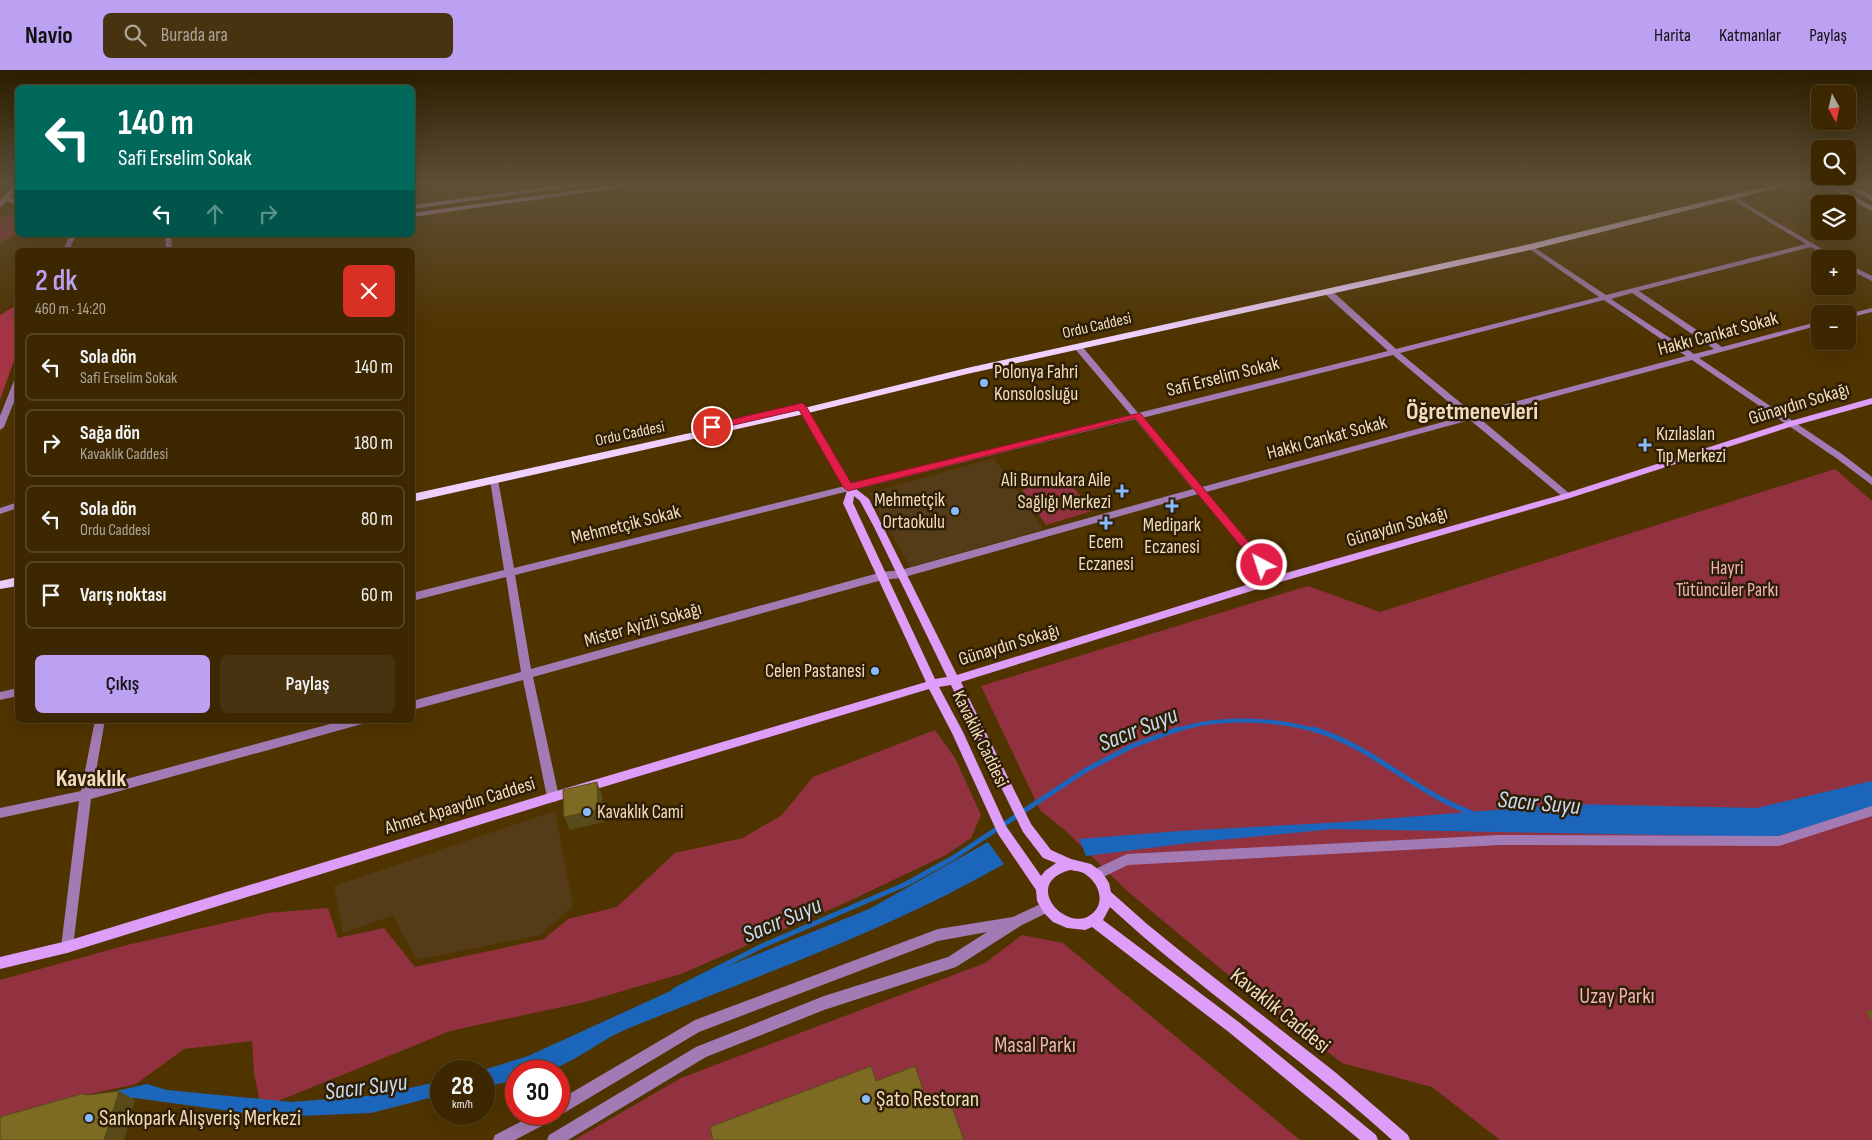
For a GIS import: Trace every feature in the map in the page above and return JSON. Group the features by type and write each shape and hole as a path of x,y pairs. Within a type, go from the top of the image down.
{"main road":[{"name":"Ordu Caddesi","path":"415,491 803,409 932,374 1545,234"},
{"name":"Ordu Caddesi","path":"415,497 1584,234"},
{"path":"0,585 15,582"},
{"path":"0,593 15,590"}],"street":[{"path":"1793,234 1820,250"},
{"name":"Safi Erselim Sokak","path":"849,489 1137,415 1606,299 1811,245"},
{"path":"1530,247 1839,456 1872,482"},
{"path":"1856,270 1872,279"},
{"path":"1634,291 1720,350"},
{"path":"1328,292 1394,352 1566,496"},
{"path":"1856,314 1872,310"},
{"name":"Hakkı Cankat Sokak","path":"901,574 1199,490 1811,325"},
{"path":"1078,347 1275,580"},
{"path":"0,427 3,411 15,386"},
{"name":"Günaydın Sokağı","path":"932,684 954,680 1275,580 1566,496 1790,424 1872,401"},
{"name":"Kavaklık Caddesi","path":"803,409 849,489 864,499 1027,828 1047,854 1070,864"},
{"path":"494,480 527,675 553,797"},
{"name":"Kavaklık Caddesi","path":"849,489 848,503 1002,830 1042,888"},
{"name":"Mehmetçik Sokak","path":"415,596 849,489"},
{"path":"0,511 15,506"},
{"name":"Mister Ayizli Sokağı","path":"415,705 882,576 901,574"},
{"name":"Ahmet Apaaydın Caddesi","path":"0,963 67,947 553,797 932,684"},
{"path":"0,696 15,693"},
{"path":"67,947 86,795 99,723"},
{"path":"0,813 86,795 351,723"},
{"path":"1097,874 1127,860 1500,840 1778,841 1872,811"},
{"path":"1070,864 1084,866 1097,874 1102,880 1107,896 1101,914 1093,920 1073,924 1053,915 1043,898 1042,888 1048,874 1061,866 1070,864"},
{"name":"Kavaklık Caddesi","path":"1107,896 1160,943 1289,1045 1402,1140"},
{"path":"554,1140 701,1052 824,1003 951,962 1017,921 1047,907"},
{"path":"1093,920 1236,1028 1371,1140"},
{"path":"570,1101 695,1027 938,935 1017,921"},
{"path":"500,1140 529,1125"}],"shaded area":[{"path":"15,306 15,358 0,400 0,315"},
{"name":"Mehmetçik Ortaokulu","path":"994,458 1043,529 910,567 869,493"},
{"path":"555,811 573,906 540,935 417,960 393,916 343,933 334,886"}],"green space":[{"path":"0,234 15,234 15,234 0,243"},
{"path":"1835,469 1872,501 1872,1140 1500,1140 1432,1087 1342,1063 1233,979 1127,891 1066,831 1040,810 981,686 1308,586 1380,612"},
{"path":"1066,478 1092,511 1046,525 1022,490"},
{"path":"935,730 955,758 981,815 971,838 946,855 845,903 681,974 585,1002 450,1031 261,1108 254,1073 252,1041 184,1049 136,1084 71,1098 0,1128 0,980 127,945 268,913 328,908 338,938 384,928 415,967 544,939 568,919 617,907 675,853 743,838 782,815 813,777"},
{"name":"Masal Parkı","path":"1022,935 1063,943 1300,1140 574,1140 681,1078 985,963"}],"water":[{"path":"1872,781 1872,807 1775,837 1333,829 1189,843 1086,856 1079,839 1179,831 1345,822 1569,804 1757,808"},
{"path":"988,842 1004,864 914,911 627,1029 570,1061 515,1060 528,1056 701,977 869,909"},
{"path":"505,1063 505,1082 495,1085 495,1066"},
{"path":"430,1083 430,1098 371,1113 275,1117 135,1098 68,1102 147,1084 167,1090 292,1102 378,1095"}],"building":[{"path":"597,782 598,810 564,817 563,790"},
{"name":"Şato Restoran","path":"871,1066 876,1081 915,1066 929,1107 949,1099 964,1140 713,1140 710,1127"},
{"name":"Sankopark Alışveriş Merkezi","path":"119,1091 104,1140 0,1140 0,1117 81,1094 88,1095"}],"waterway":[{"name":"Sacır Suyu","path":"1175,731 1208,723 1246,720 1283,723 1317,731"},
{"name":"Sacır Suyu","path":"675,990 762,946 906,884 953,858 1086,770 1132,746 1178,729"},
{"name":"Sacır Suyu","path":"1313,729 1355,747 1431,794 1472,813"}],"place":[{"name":"Polonya Fahri Konsolosluğu","path":"984,383"},
{"name":"Kızılaslan Tıp Merkezi","path":"1645,445"},
{"name":"Ali Burnukara Aile Sağlığı Merkezi","path":"1122,491"},
{"name":"Medipark Eczanesi","path":"1172,506"},
{"name":"Mehmetçik Ortaokulu","path":"955,511"},
{"name":"Ecem Eczanesi","path":"1106,523"},
{"name":"Celen Pastanesi","path":"875,671"},
{"name":"Kavaklık Cami","path":"587,812"},
{"name":"Şato Restoran","path":"866,1099"},
{"name":"Sankopark Alışveriş Merkezi","path":"89,1118"}],"district":[{"name":"Öğretmenevleri","path":"1472,411"},
{"name":"Kavaklık","path":"91,778"}],"route":[{"path":"712,427 802,406 848,487 1137,415 1262,565"}],"park label":[{"name":"Hayri Tütüncüler Parkı","path":"1727,579"},
{"name":"Uzay Parkı","path":"1617,996"}]}
